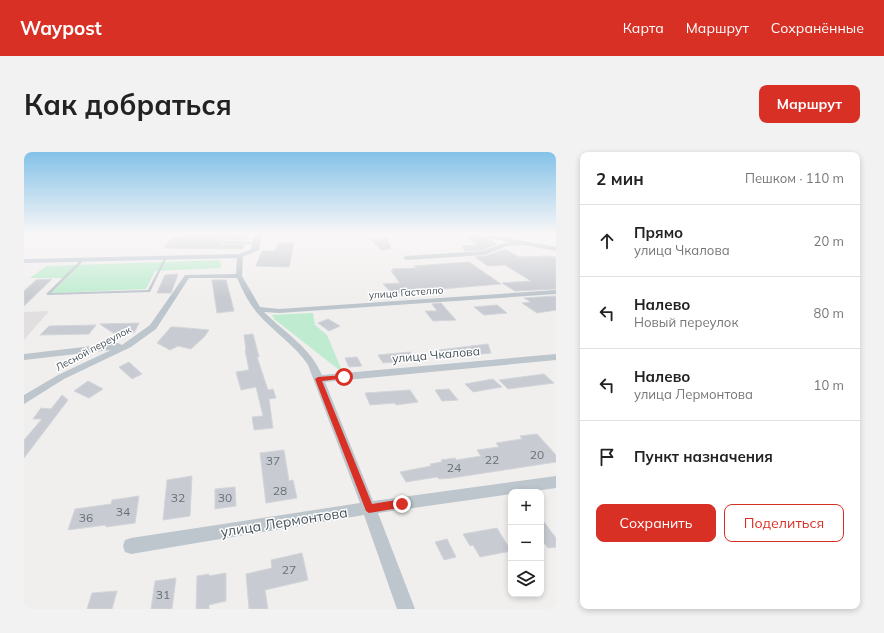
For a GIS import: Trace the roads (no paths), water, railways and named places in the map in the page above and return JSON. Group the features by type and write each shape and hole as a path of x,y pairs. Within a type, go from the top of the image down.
{"street":[{"path":"406,258 448,255"},
{"path":"24,260 240,256 239,276 252,302 265,318 300,347 313,364 369,508 406,609"},
{"name":"Лесной переулок","path":"24,400 62,377 128,345 153,327 187,276 239,276"},
{"name":"улица Гастелло","path":"258,309 286,311 556,292"},
{"path":"24,357 128,345"},
{"name":"улица Чкалова","path":"318,379 556,357"},
{"name":"улица Лермонтова","path":"131,546 369,508 556,482"}],"lane":[{"path":"83,259 48,294 149,291 166,258"}]}
